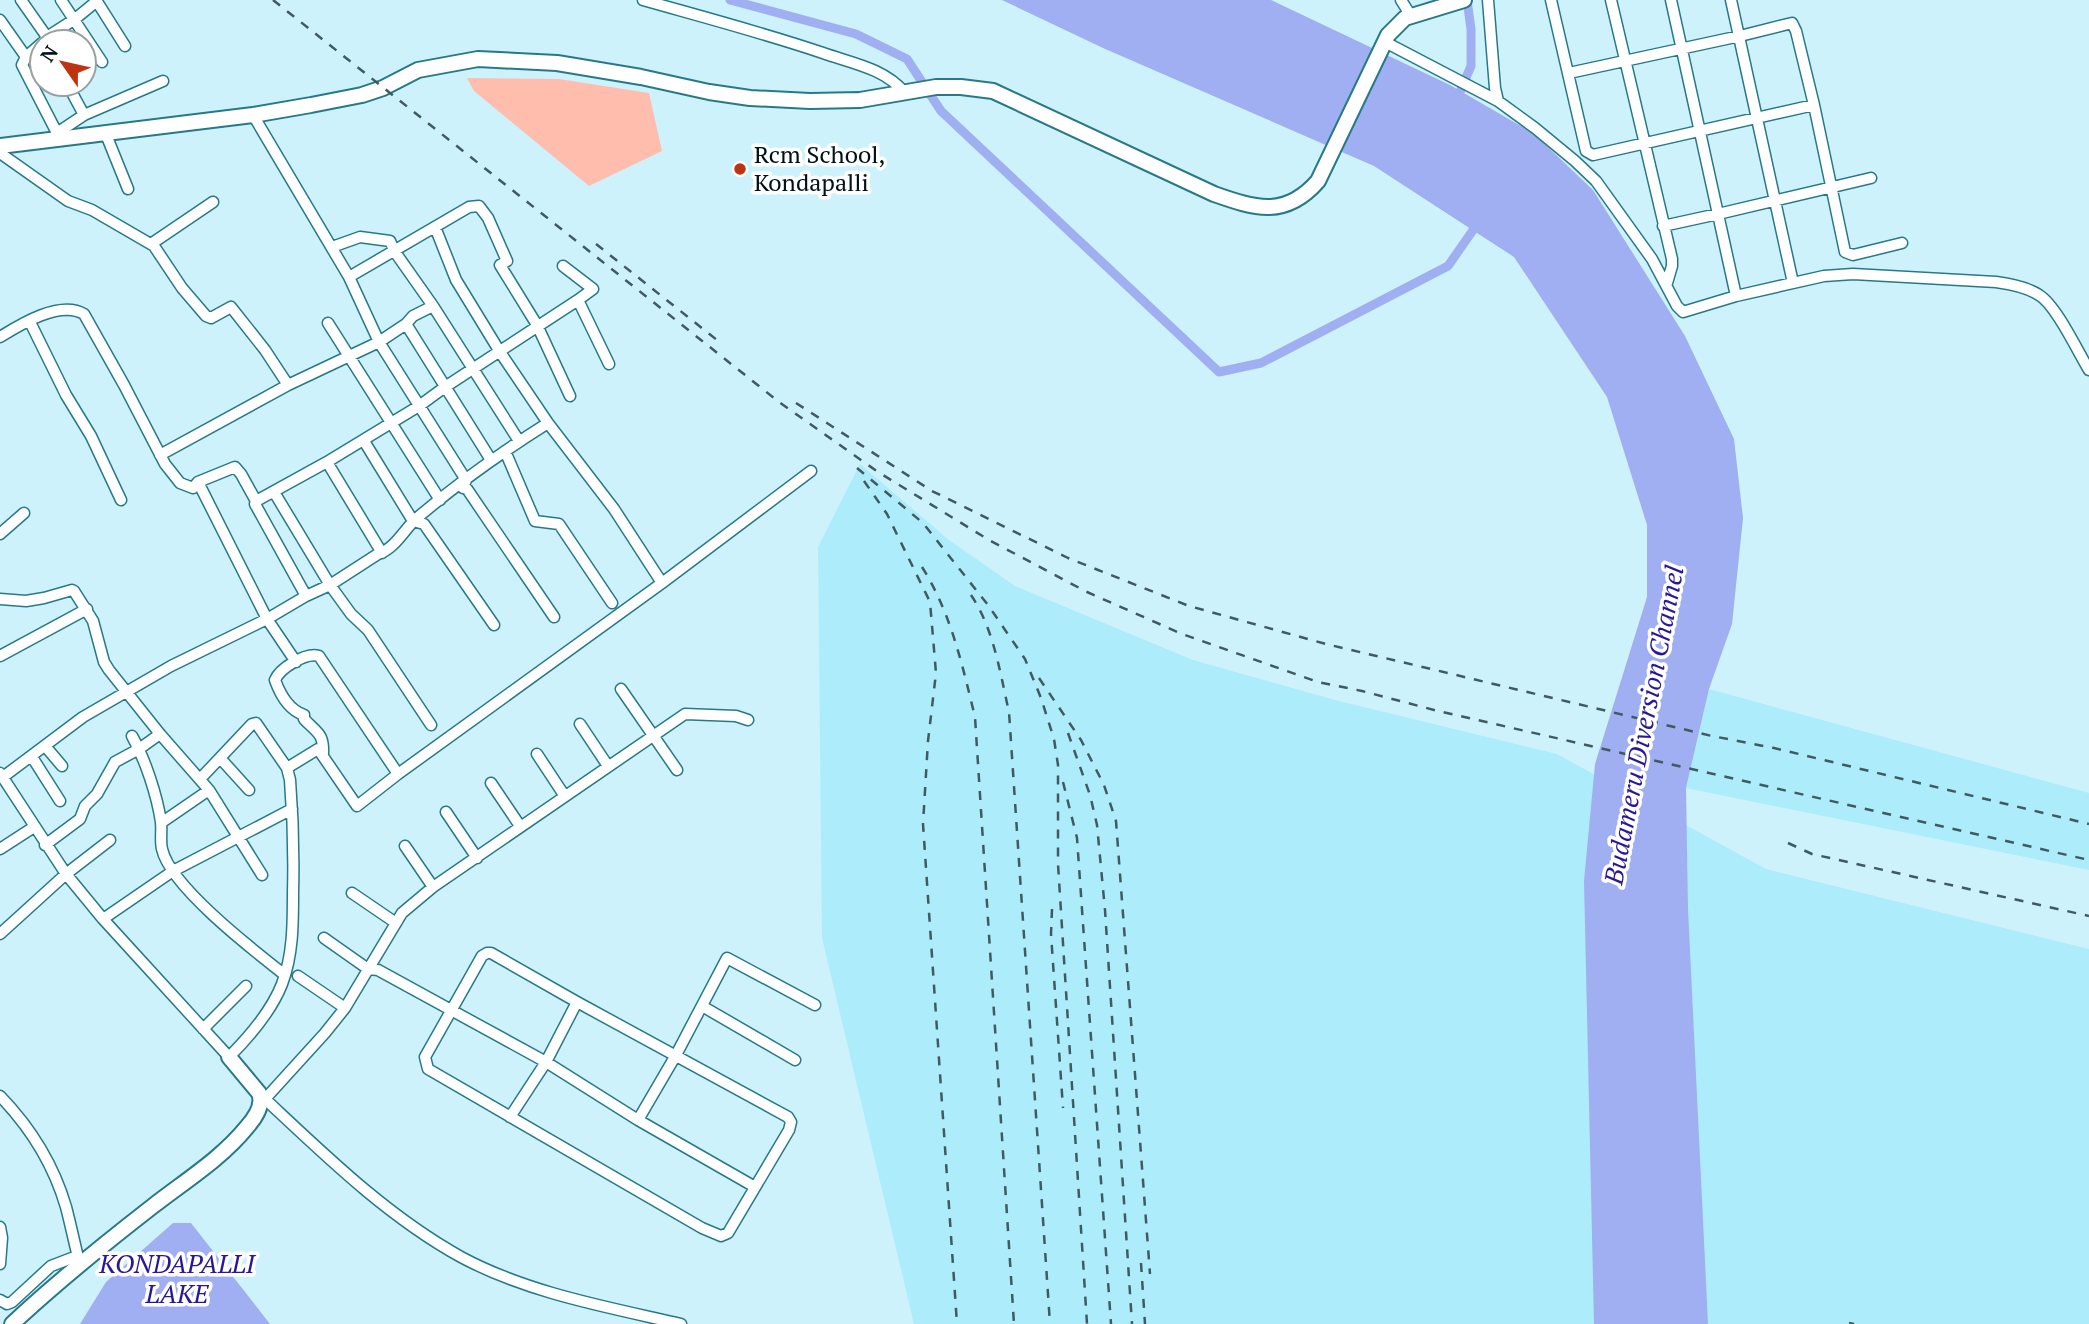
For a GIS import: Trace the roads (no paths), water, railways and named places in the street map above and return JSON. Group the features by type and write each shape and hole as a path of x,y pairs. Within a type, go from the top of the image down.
{"main road":[{"path":"1,147 61,136 253,115 362,95 383,88 418,70 478,59 557,63 750,98 860,100 929,88 961,87 993,91 1214,194 1245,205 1269,208 1291,202 1308,192 1318,181 1388,35 1398,23 1436,3 1460,1"},
{"path":"12,1324 79,1261 222,1152 250,1124 263,1099 229,1057"}],"street":[{"path":"21,0 38,28"},
{"path":"61,0 102,62"},
{"path":"63,28 97,0 125,46"},
{"path":"643,0 774,37 878,72 895,82 904,92"},
{"path":"1401,0 1411,16"},
{"path":"1489,0 1498,101"},
{"path":"1551,0 1586,151 1593,155 1814,105"},
{"path":"1611,0 1662,226 1672,259 1667,283"},
{"path":"1671,0 1736,296"},
{"path":"1731,0 1793,283"},
{"path":"0,20 26,57 22,65 61,136 83,115 163,81"},
{"path":"1569,73 1792,23 1814,105 1845,252 1853,255 1902,243"},
{"path":"1385,41 1498,101 1535,128 1596,181 1652,258 1677,306 1683,312 1736,296 1824,276 1853,274 1996,282 2017,285 2041,295 2055,312 2089,370"},
{"path":"74,98 83,115"},
{"path":"253,115 349,277 379,342 466,480"},
{"path":"105,132 128,189"},
{"path":"1,147 68,201 92,210 151,244 182,289 206,316 211,318 231,307 288,384"},
{"path":"1662,226 1871,178"},
{"path":"151,244 213,202"},
{"path":"349,277 473,205 479,206 507,261 500,265 537,325 570,396"},
{"path":"435,227 456,281 500,352 548,423 614,509 662,583"},
{"path":"332,247 360,237 390,241 519,441"},
{"path":"256,501 364,441 593,289 563,266"},
{"path":"578,300 609,365"},
{"path":"160,455 288,384 379,342 406,324 413,316 433,306"},
{"path":"0,337 56,310 76,310 84,314 164,464 180,483 193,488 198,482 234,467 237,469 256,501 255,508 306,596"},
{"path":"30,322 66,395 91,436 121,500"},
{"path":"328,324 440,500"},
{"path":"406,324 491,460"},
{"path":"200,779 252,724 256,723 287,768 290,780 293,935 285,975 271,1005 248,1038 229,1057 103,919 66,874 1,775 32,757 82,717 171,666 330,585 382,553 413,521 491,460 548,423"},
{"path":"364,441 413,521 424,524 495,625"},
{"path":"505,451 535,521 559,524 612,603"},
{"path":"327,463 382,553"},
{"path":"287,768 316,749 323,754 345,792 357,806 811,471"},
{"path":"466,480 463,488 467,489 554,617"},
{"path":"198,482 267,619 296,662"},
{"path":"274,492 330,585 351,614 368,630 430,725"},
{"path":"0,534 24,513"},
{"path":"0,599 26,601 72,590 93,621 104,662 160,734 209,790 262,875"},
{"path":"0,656 87,609"},
{"path":"323,754 323,741 320,736 304,719 304,715 289,706 276,685 276,676 290,663 311,654 319,656 398,774"},
{"path":"621,689 677,770"},
{"path":"681,1324 557,1294 517,1281 461,1257 410,1225 367,1192 263,1099 345,1008 402,914 433,887 685,713 736,716 748,720"},
{"path":"580,724 608,766"},
{"path":"45,845 80,819 85,806 97,794 115,762 160,734"},
{"path":"132,736 153,790 161,823 162,849 168,867 211,913 285,975"},
{"path":"45,746 62,766"},
{"path":"537,754 564,795"},
{"path":"32,757 60,801"},
{"path":"220,758 248,790"},
{"path":"491,783 520,826"},
{"path":"161,823 209,790"},
{"path":"103,919 173,871 292,810"},
{"path":"446,812 477,858"},
{"path":"0,849 34,827"},
{"path":"0,932 66,874 110,841"},
{"path":"405,846 433,887"},
{"path":"352,893 396,923"},
{"path":"324,937 368,969 378,970 546,1062 638,1120 755,1187"},
{"path":"491,953 788,1117 791,1122 789,1130 728,1233 721,1236 702,1228 428,1069 425,1057 451,1009 482,956 491,953"},
{"path":"638,1120 727,958 815,1005"},
{"path":"298,976 345,1008"},
{"path":"204,1029 246,986"},
{"path":"510,1117 546,1062 576,1002"},
{"path":"702,1006 795,1060"},
{"path":"0,1096 23,1121 55,1178 79,1261 51,1266 12,1302 7,1304 0,1300"},
{"path":"0,1227 0,1265"}],"water":[{"name":"Budameru Diversion Channel","path":"1002,0 1271,0 1450,85 1533,133 1593,190 1685,336 1734,439 1743,518 1732,624 1709,689 1686,788 1688,909 1708,1324 1594,1324 1584,881 1595,764 1647,597 1647,525 1607,397 1514,257 1374,166 1103,48"},
{"name":"KONDAPALLI LAKE","path":"173,1223 191,1223 270,1324 80,1324 106,1282"}],"waterway":[{"path":"730,0 856,34 907,59 941,111 1219,372 1261,363 1448,266 1478,223"},
{"path":"1456,101 1471,66 1471,29 1467,0"}],"railway":[{"path":"273,0 779,402 878,472 989,540 1087,592 1182,634 1318,682 2089,860"},
{"path":"596,244 722,344"},
{"path":"796,403 932,491 1068,558 1189,606 1326,644 2089,824"},
{"path":"857,468 923,523 988,605 1025,659 1054,739 1058,765 1058,864 1087,1324"},
{"path":"864,481 887,514 930,602 936,673 928,741 923,824 957,1324"},
{"path":"922,567 948,621 975,717 1014,1324"},
{"path":"971,595 991,637 1009,712 1050,1324"},
{"path":"1039,678 1081,740 1104,785 1116,821 1150,1274"},
{"path":"1068,733 1090,795 1097,825 1132,1324"},
{"path":"1063,782 1077,838 1111,1324"},
{"path":"1788,843 1812,854 2089,916"},
{"path":"1052,909 1051,934 1063,1108"},
{"path":"1141,1263 1145,1324"},
{"path":"1849,1323 1854,1324"}],"place":[{"name":"Rcm School, Kondapalli","path":"740,169"}]}
